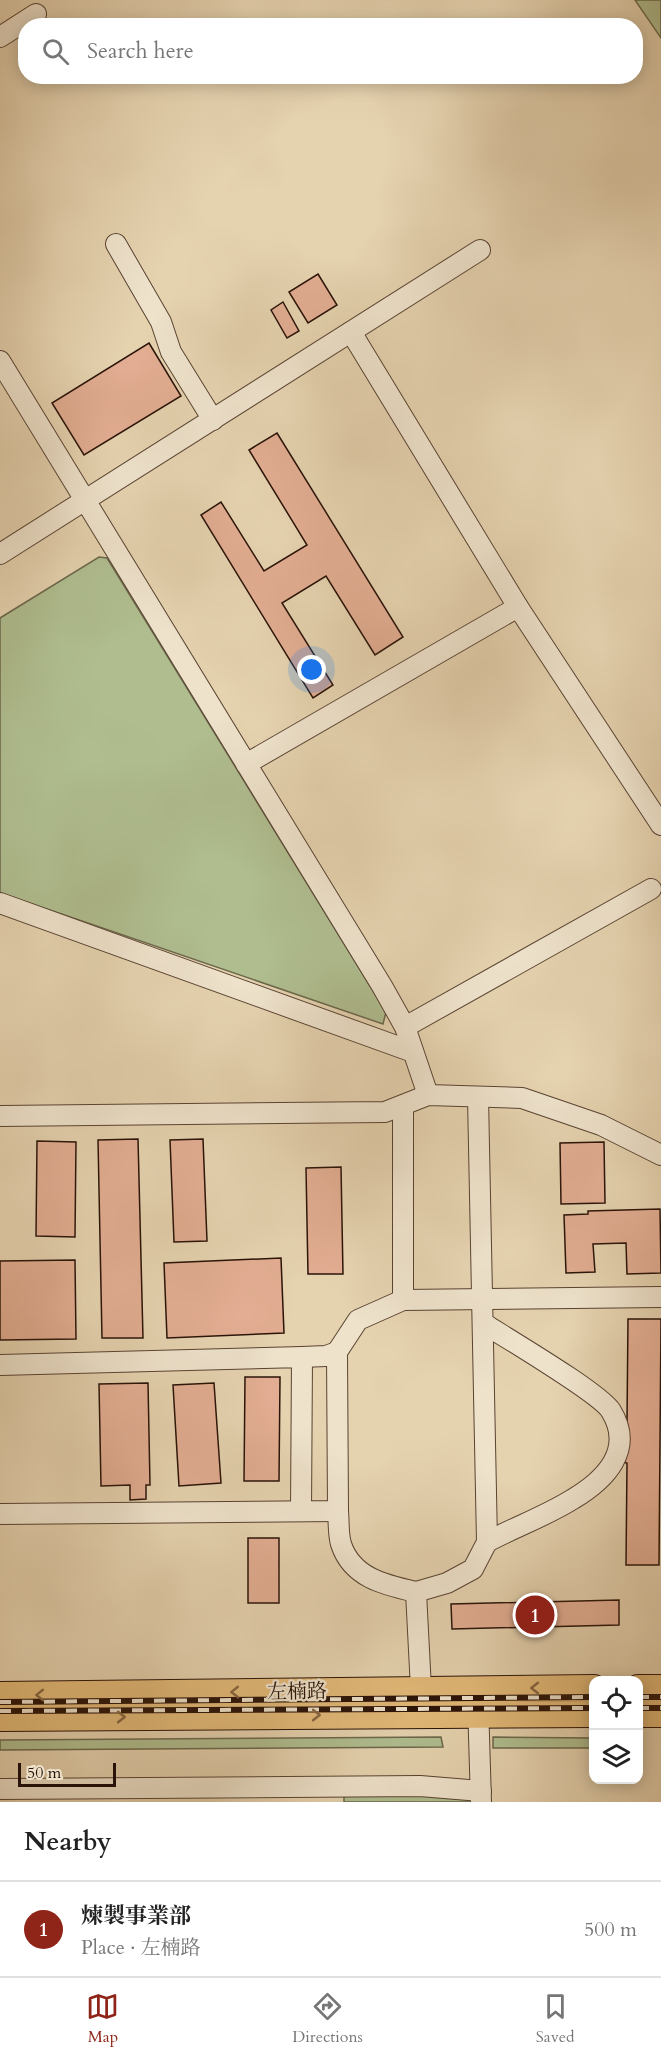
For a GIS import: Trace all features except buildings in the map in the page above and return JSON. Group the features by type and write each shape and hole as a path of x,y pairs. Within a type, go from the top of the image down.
{"main road":[{"name":"左楠路","path":"0,1695 589,1688"},
{"path":"643,1688 661,1688"},
{"name":"左楠路","path":"0,1718 589,1714"},
{"path":"643,1714 661,1714"}],"street":[{"path":"30,18 36,14"},
{"path":"0,38 18,26"},
{"path":"116,244 161,322 171,352 213,420"},
{"path":"0,554 480,250"},
{"path":"351,332 518,608 661,825"},
{"path":"0,361 405,1027 428,1095"},
{"path":"246,764 518,608"},
{"path":"405,1027 651,889"},
{"path":"0,903 413,1052"},
{"path":"0,1116 385,1112 428,1095 522,1098 601,1125 661,1155"},
{"path":"478,1097 483,1300 487,1542 474,1569 447,1583 416,1592 383,1584 358,1571 341,1544 338,1511 337,1352 358,1320 403,1300 483,1300 661,1297"},
{"path":"403,1300 404,1106"},
{"path":"483,1323 593,1395 611,1410 619,1432 619,1454 607,1473 573,1499 487,1542"},
{"path":"0,1365 302,1357 326,1356 337,1352"},
{"path":"301,1511 302,1357"},
{"path":"0,1514 338,1511"},
{"path":"416,1592 421,1689"},
{"path":"10,1793 86,1796 336,1795 420,1786 481,1796 478,1689"}],"green space":[{"path":"635,0 661,0 661,38"},
{"path":"99,557 107,558 386,1012 383,1024 0,893 0,618"},
{"path":"441,1737 443,1747 0,1750 0,1740"},
{"path":"493,1737 589,1738 589,1748 493,1748"},
{"path":"413,1792 473,1797 473,1802 344,1802 344,1795"}],"railway":[{"path":"0,1702 589,1697"},
{"path":"643,1697 661,1697"},
{"path":"0,1711 589,1708"},
{"path":"643,1708 661,1708"}],"place":[{"name":"煉製事業部","path":"535,1615"}]}
